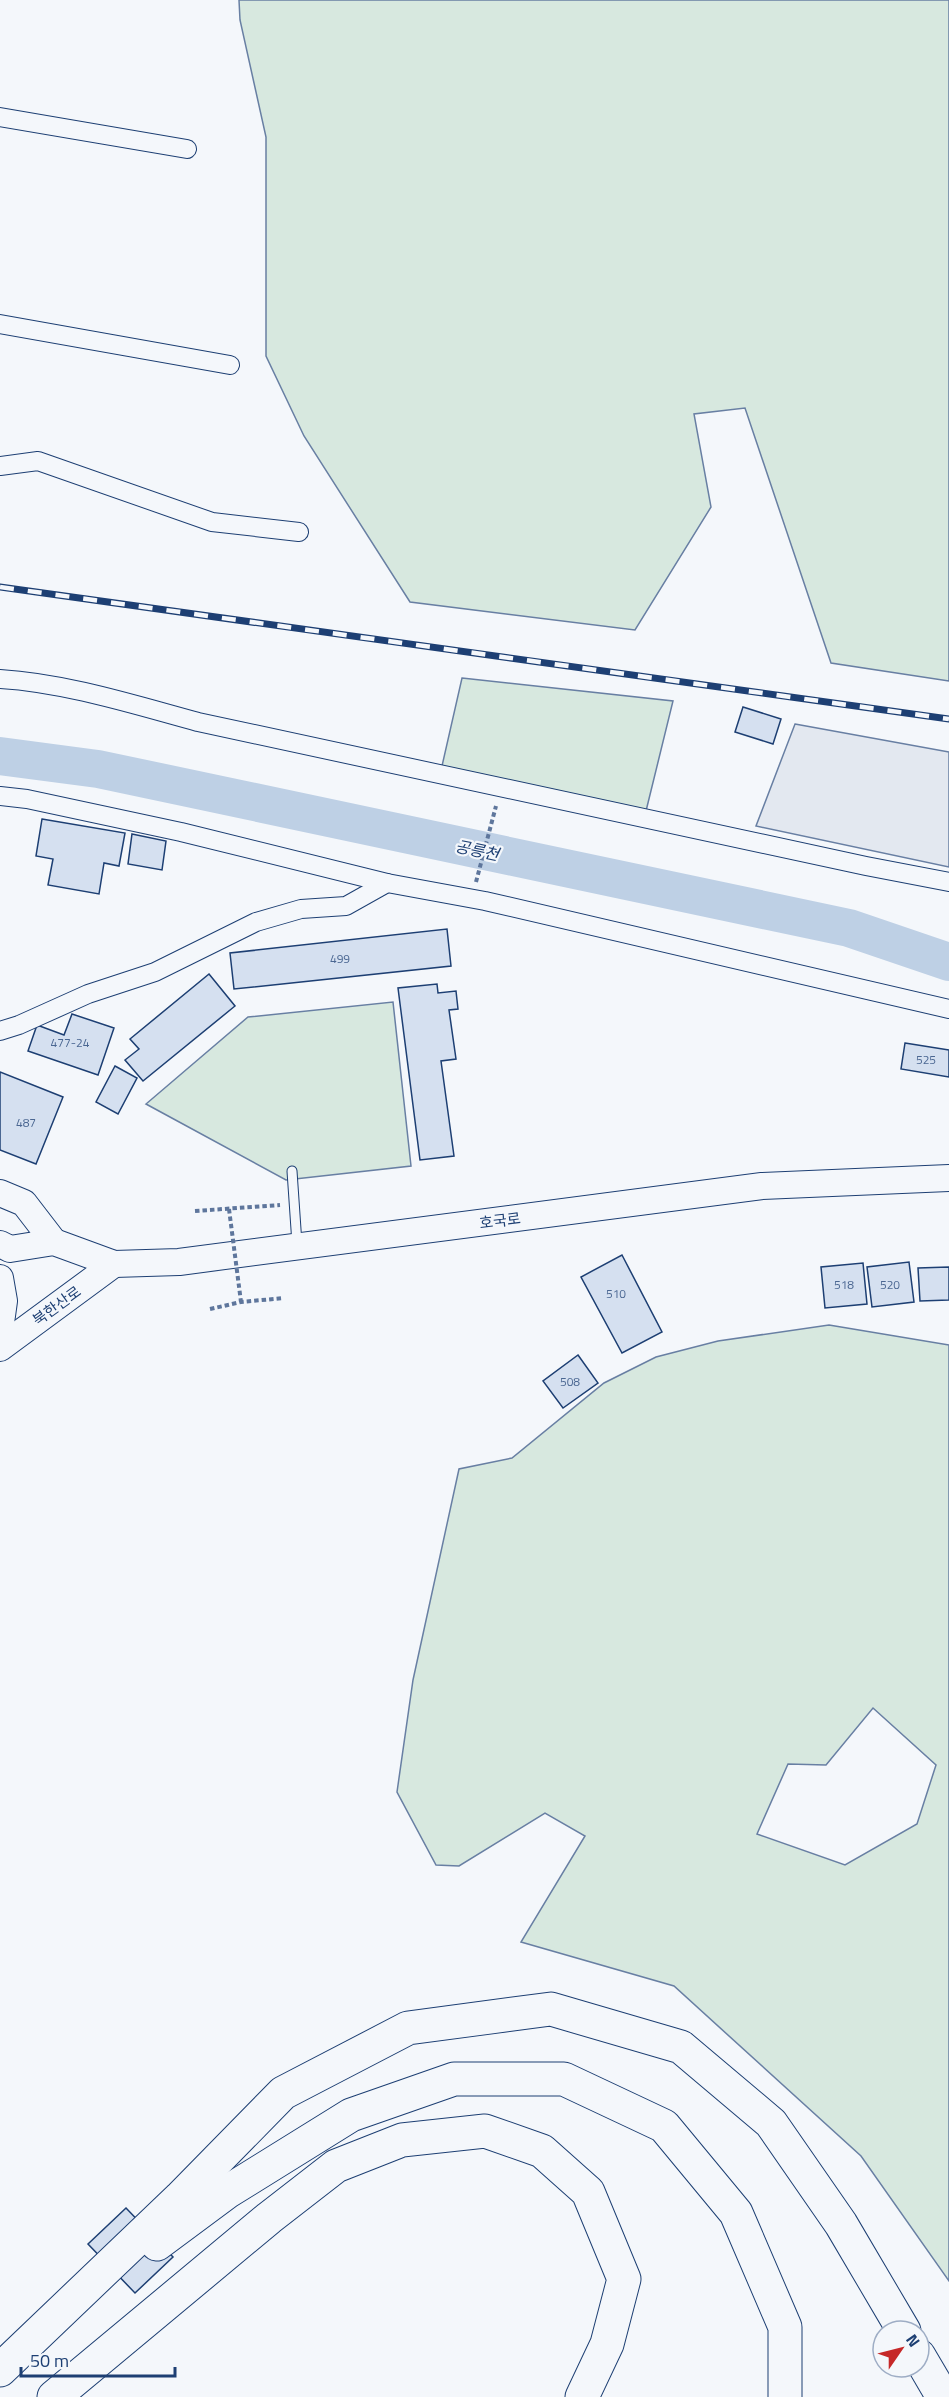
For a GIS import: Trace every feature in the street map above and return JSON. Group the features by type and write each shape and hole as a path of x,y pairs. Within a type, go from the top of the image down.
{"highway":[{"path":"0,2370 180,2198 283,2093 408,2028 551,2009 681,2047 771,2123 841,2223 897,2319"},
{"path":"49,2324 227,2192 351,2115 454,2079 564,2079 664,2126 736,2213 785,2327 785,2397"},
{"path":"54,2397 269,2218 336,2166 402,2140 485,2131 542,2151 588,2192 624,2279 607,2344 582,2397"},
{"path":"931,2376 943,2397"}],"street":[{"path":"0,117 187,149"},
{"path":"0,324 230,364"},
{"path":"0,466 38,461 212,522 299,532"},
{"path":"0,679 104,697 198,722 949,882"},
{"path":"0,796 27,799 181,832 387,883 485,901 949,1009"},
{"path":"0,1031 19,1025 88,994 154,972 256,922 301,909 346,906 387,883"},
{"name":"호국로","path":"0,1244 10,1249 54,1242 114,1264 179,1262 762,1186 949,1178"},
{"path":"0,1193 24,1203 54,1242"},
{"name":"북한산로","path":"0,1348 114,1264"},
{"path":"0,1278 4,1301 0,1330"}],"lane":[{"path":"292,1171 297,1247"}],"path":[{"path":"475,888 495,806"},
{"path":"195,1211 280,1205"},
{"path":"229,1209 241,1302"},
{"path":"210,1309 241,1302 284,1298"}],"shaded area":[{"path":"239,0 949,0 949,681 831,663 745,408 694,414 711,507 635,630 410,602 304,436 266,356 266,137 240,20"},
{"path":"462,678 673,701 646,811 442,766"},
{"path":"795,724 949,752 949,867 756,826"},
{"path":"393,1002 411,1166 286,1180 146,1104 248,1017"},
{"path":"829,1325 949,1345 949,2281 861,2156 674,1986 521,1942 585,1836 545,1813 459,1866 436,1865 397,1792 413,1680 459,1469 512,1458 604,1383 656,1357 718,1341","holes":["873,1708 936,1765 917,1824 845,1865 757,1834 788,1764 826,1765"]}],"building":[{"path":"743,707 781,719 773,744 735,732"},
{"path":"42,819 125,833 119,866 104,863 99,894 48,885 53,859 36,856"},
{"path":"132,834 166,841 162,870 128,864"},
{"path":"447,929 451,966 234,989 230,953"},
{"path":"209,974 235,1006 143,1081 125,1060 139,1049 130,1039"},
{"path":"437,984 438,993 456,991 458,1009 449,1010 456,1059 441,1061 454,1156 420,1160 398,988"},
{"path":"72,1014 114,1028 98,1075 28,1051 37,1025 64,1035"},
{"path":"905,1043 949,1050 949,1077 901,1069"},
{"path":"115,1066 137,1078 118,1114 96,1102"},
{"path":"0,1072 63,1097 36,1164 0,1150"},
{"path":"622,1255 662,1332 622,1353 581,1277"},
{"path":"909,1262 914,1302 872,1307 867,1267"},
{"path":"863,1263 867,1304 825,1308 821,1267"},
{"path":"949,1267 949,1300 920,1301 918,1268"},
{"path":"578,1355 598,1383 563,1408 543,1381"},
{"path":"126,2208 173,2257 135,2293 88,2244"}],"waterway":[{"name":"공릉천","path":"0,756 98,769 849,928 949,962"}],"railway":[{"path":"0,587 949,719"}]}
